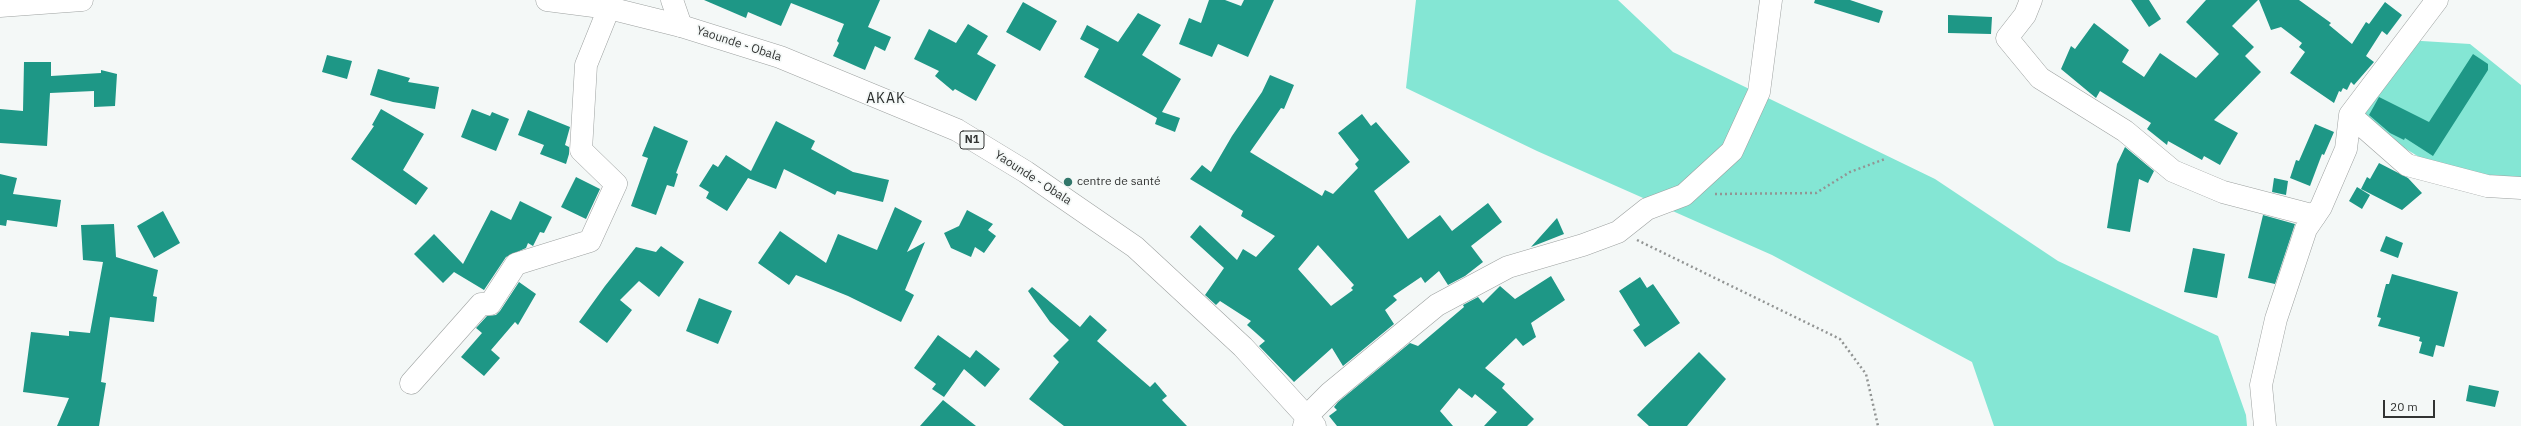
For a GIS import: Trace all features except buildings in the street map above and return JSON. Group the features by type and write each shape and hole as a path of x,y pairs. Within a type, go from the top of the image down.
{"main road":[{"path":"0,6 82,0"},
{"name":"Yaounde - Obala","path":"547,0 609,8 681,26 780,57 886,99 957,130 1026,172 1135,247 1243,347 1309,423"},
{"path":"672,0 681,26"},
{"path":"1309,423 1330,393 1437,305 1508,267 1583,245 1618,232 1647,209 1684,195 1732,151 1759,92 1771,0"},
{"path":"2031,0 2025,15 2007,38 2040,78 2125,131 2173,172 2223,192 2315,216"},
{"path":"2265,426 2261,385 2276,319 2306,228 2321,207 2346,149 2350,116 2437,0"},
{"path":"412,383 481,304 490,304 516,264 590,241 616,184 581,150 586,65 609,8"},
{"path":"2350,116 2407,165 2487,186 2521,188"}],"path":[{"path":"1684,195 1816,193 1850,172 1885,159"},
{"path":"1618,232 1840,339 1866,374 1878,426"}],"green space":[{"path":"1416,0 1618,0 1673,52 1935,179 2058,261 2218,336 2246,415 2247,426 1994,426 1972,362 1772,255 1537,151 1406,88"},
{"path":"2406,40 2470,44 2521,85 2521,188 2434,166 2350,115"}],"place":[{"name":"centre de santé","path":"1068,182"}],"district":[{"name":"AKAK","path":"886,99"}]}
